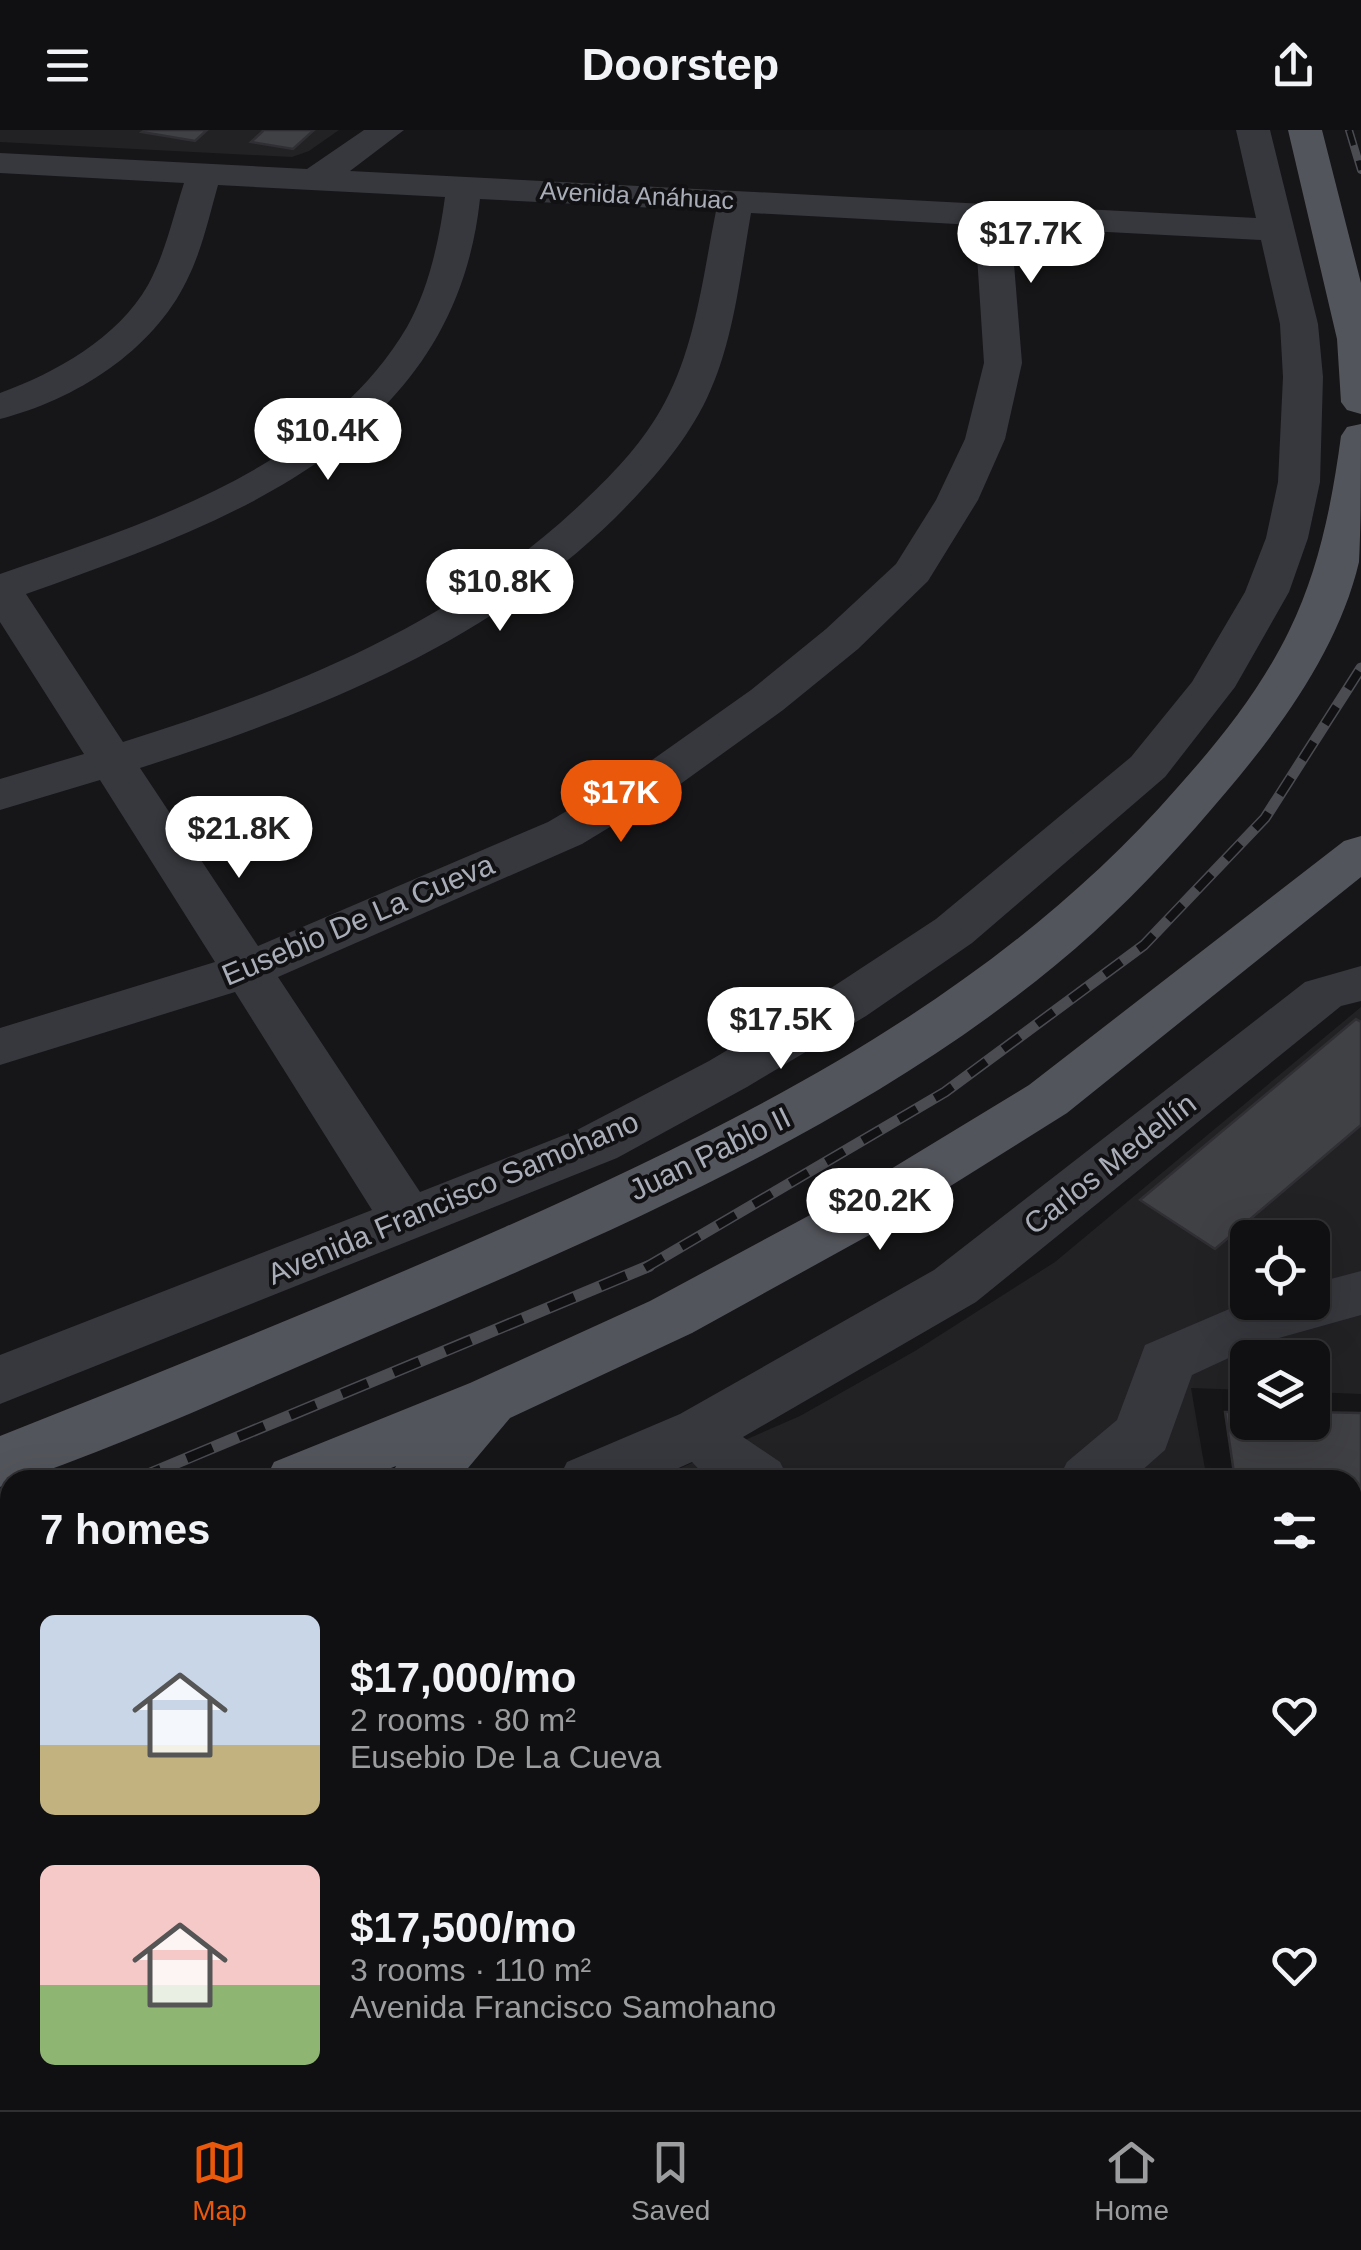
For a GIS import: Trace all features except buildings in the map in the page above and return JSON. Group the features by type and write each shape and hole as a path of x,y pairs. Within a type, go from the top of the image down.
{"main road":[{"path":"1305,130 1356,339 1361,402"},
{"name":"Juan Pablo II","path":"0,1462 332,1329 552,1231 762,1132 930,1034 1083,916 1184,815 1266,710 1320,614 1353,515 1361,436"},
{"path":"320,1470 492,1400 671,1317 840,1226 1048,1099 1361,852"},
{"path":"429,1470 492,1400"}],"street":[{"path":"316,179 388,130"},
{"name":"Avenida Francisco Samohano","path":"0,1380 597,1144 728,1074 847,1003 954,931 1148,767 1212,686 1267,592 1287,538 1298,482 1303,377 1299,324 1253,130"},
{"name":"Avenida Anáhuac","path":"0,163 1274,230"},
{"path":"0,407 26,398 86,365 134,327 166,287 204,173"},
{"path":"409,1220 0,588 196,516 291,468 362,410 406,359 434,307 454,256 464,188"},
{"path":"0,795 112,762 353,674 450,624 525,573 596,516 652,454 692,387 714,315 736,200"},
{"name":"Eusebio De La Cueva","path":"0,1046 249,970 566,833 662,775 842,639 913,572 957,500 985,439 1003,363 992,214"},
{"name":"Carlos Medellín","path":"612,1470 702,1431 955,1286 1323,994 1361,983"},
{"path":"1100,1470 1143,1432 1166,1361 1244,1325 1361,1292"},
{"path":"702,1431 724,1458 743,1470"}],"shaded area":[{"path":"0,130 339,130 309,151 292,157 0,142"},
{"path":"1361,1007 1361,1394 1330,1393 1330,1340 1230,1340 1230,1389 1191,1388 1205,1470 676,1470 800,1416 915,1351 1055,1262"}],"railway":[{"path":"1349,130 1361,170"},
{"path":"647,1267 945,1092 1144,945 1265,818 1361,668"},
{"path":"159,1470 647,1267"}]}
